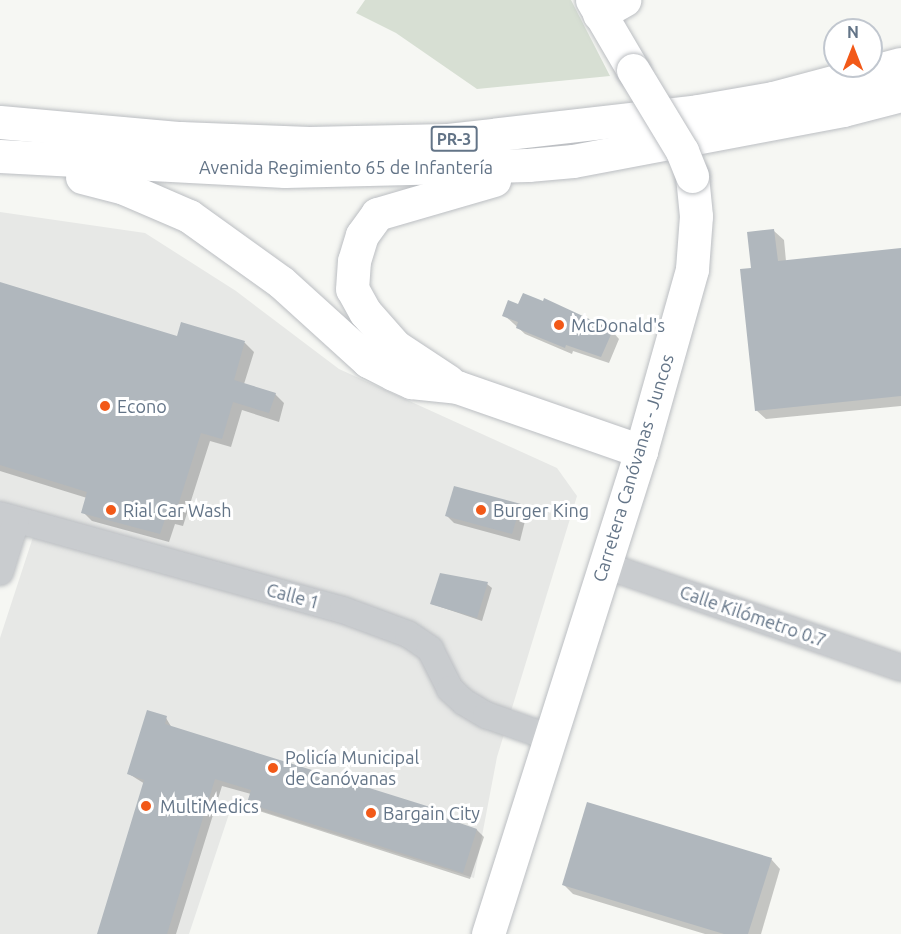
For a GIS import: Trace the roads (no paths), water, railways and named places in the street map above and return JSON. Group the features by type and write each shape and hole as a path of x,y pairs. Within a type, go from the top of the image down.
{"main road":[{"name":"Carretera Canóvanas - Juncos","path":"488,934 548,737 641,451 692,269 696,216 692,176 682,151 633,70 605,4"},
{"name":"Avenida Regimiento 65 de Infantería","path":"0,122 180,138 309,143 448,140 698,111 774,98 894,62"},
{"name":"Avenida Regimiento 65 de Infantería","path":"2,157 285,171 528,165 573,161 843,110 901,95"},
{"path":"2,157 33,171 86,177 124,188 189,216 281,282 368,361 411,382 457,387 641,451"},
{"path":"457,387 395,346 365,312 352,289 354,261 362,235 377,214 397,206 497,179 528,165"}],"street":[{"path":"0,572 8,518"},
{"name":"Calle 1","path":"8,518 343,609 408,634 430,649 450,689 464,702 486,715 548,737"},
{"name":"Calle Kilómetro 0.7","path":"604,565 901,668"}],"place":[{"name":"McDonald's","path":"559,325"},
{"name":"Econo","path":"105,406"},
{"name":"Rial Car Wash","path":"111,510"},
{"name":"Burger King","path":"481,510"},
{"name":"Policía Municipal de Canóvanas","path":"273,768"},
{"name":"MultiMedics","path":"146,806"},
{"name":"Bargain City","path":"371,813"}]}
